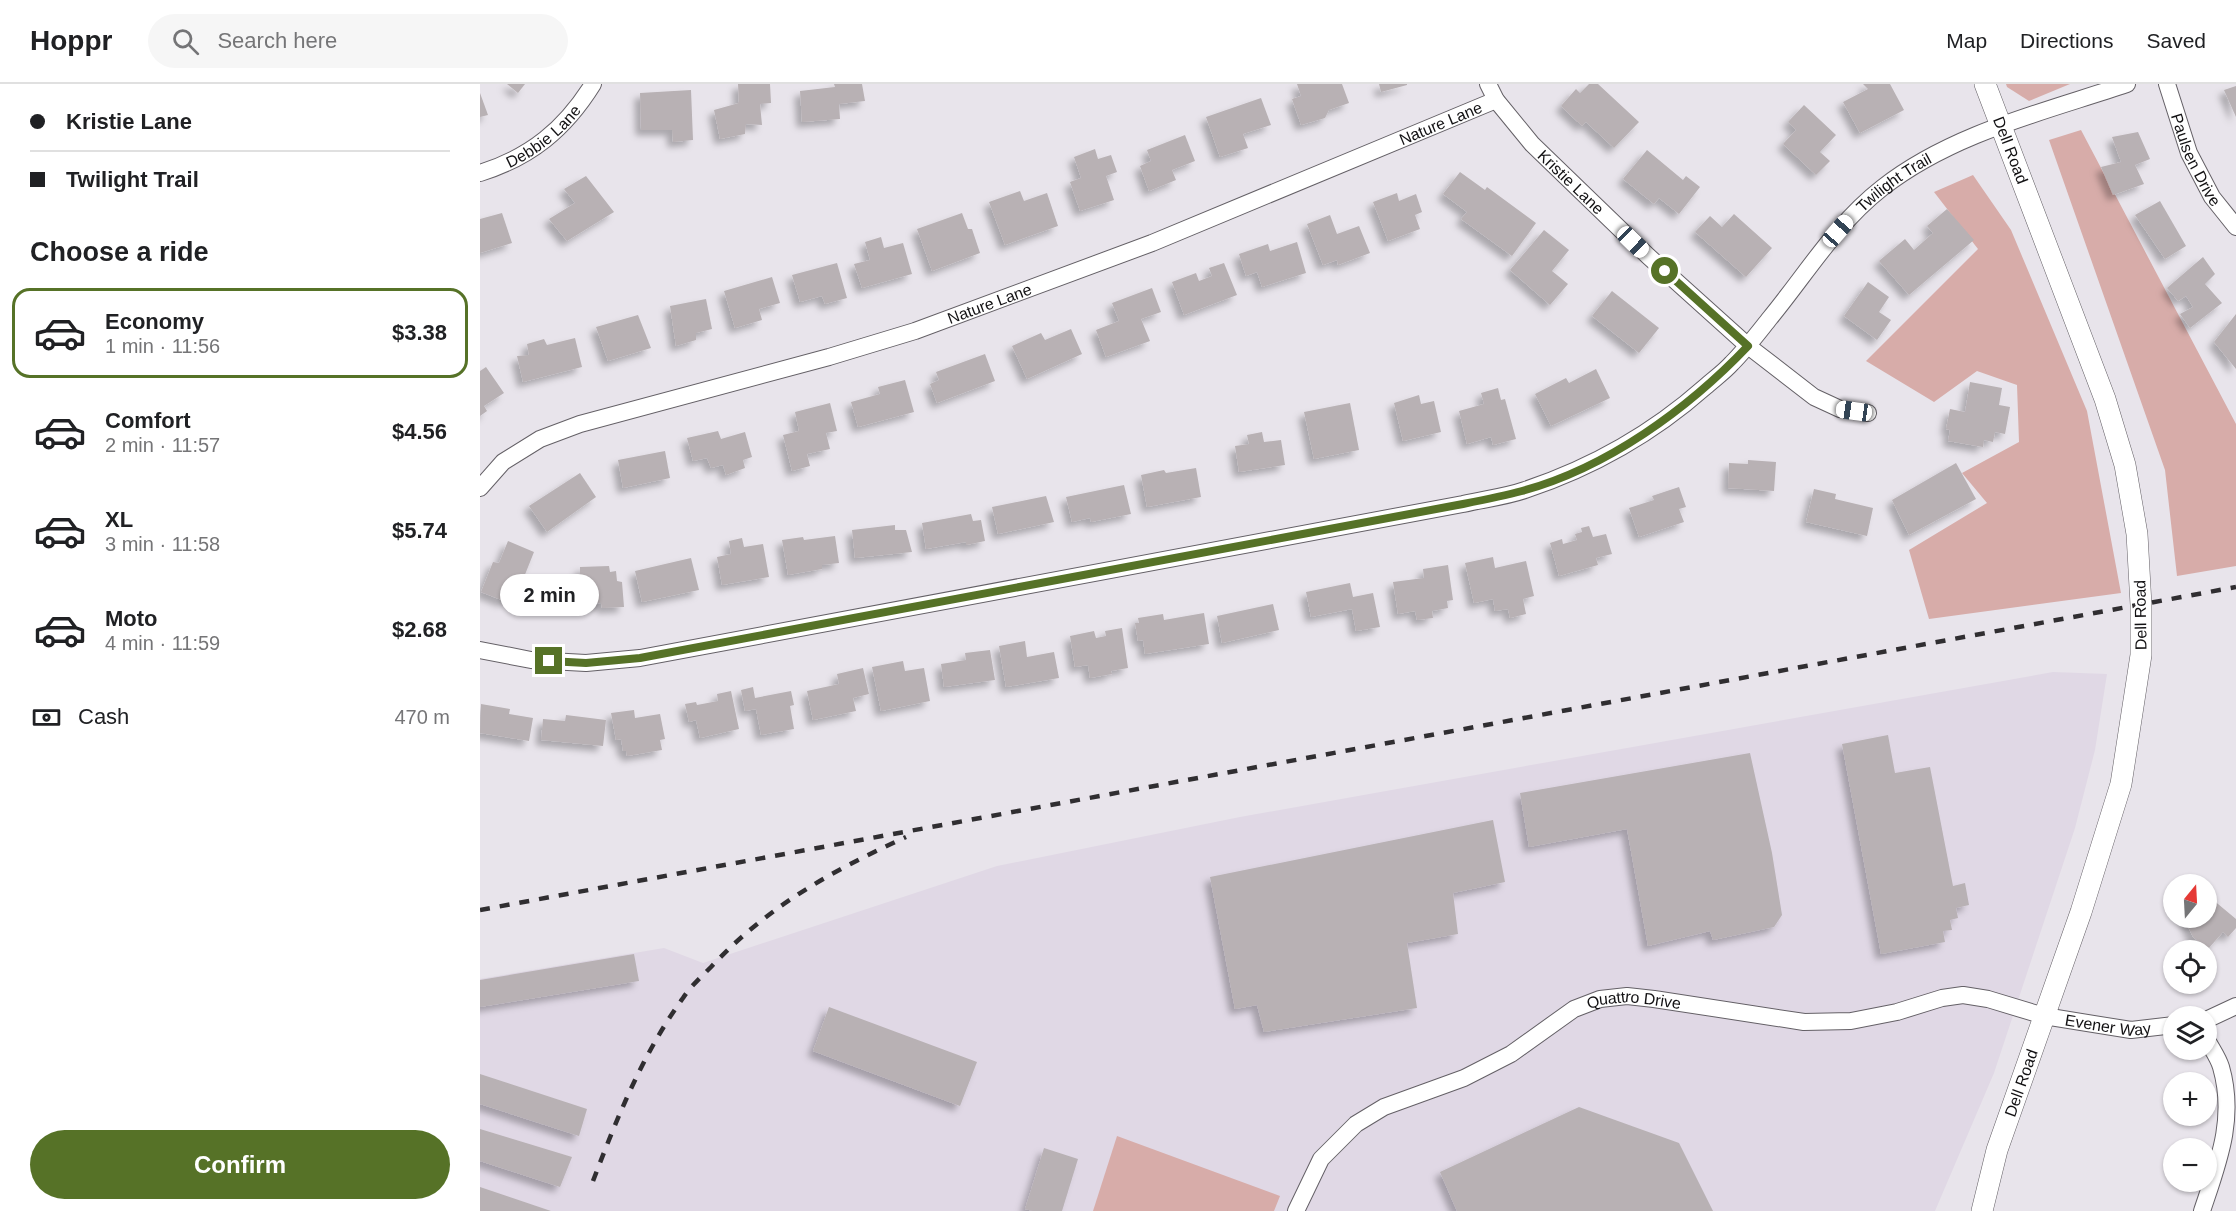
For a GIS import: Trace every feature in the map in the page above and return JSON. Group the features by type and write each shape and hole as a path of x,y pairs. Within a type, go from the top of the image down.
{"street":[{"name":"Debbie Lane","path":"480,173 520,157 553,135 579,106 593,84"},
{"name":"Kristie Lane","path":"1488,84 1496,100 1532,144 1572,185 1748,346 1814,397 1840,409 1869,413"},
{"name":"Dell Road","path":"1982,1211 1997,1150 2081,912 2121,784 2141,655 2137,534 2125,465 2105,399 1985,84"},
{"name":"Twilight Trail","path":"480,650 531,660 586,663 640,658 1523,491 1581,469 1635,439 1685,405 1732,364 1748,346 1824,246 1851,215 1882,188 1916,165 1952,145 2001,126 2127,84"},
{"name":"Paulsen Drive","path":"2167,84 2189,153 2212,197 2236,227"},
{"name":"Nature Lane","path":"480,488 502,462 540,439 580,424 915,331 1152,243 1496,100"},
{"name":"Quattro Drive","path":"1296,1211 1320,1159 1356,1124 1384,1107 1473,1074 1511,1054 1574,1009 1600,999 1627,996 1654,999 1804,1022 1851,1021 1897,1012 1942,998 1963,995 1988,999 2044,1016"},
{"path":"2217,1015 2236,1006"},
{"name":"Evener Way","path":"2044,1016 2131,1030 2163,1026"},
{"path":"2202,1211 2229,1124 2227,1094 2221,1066 2217,1059"},
{"name":"Dell Road","path":"1968,1211 1997,1150"}],"shaded area":[{"path":"2006,84 2070,84 2029,101 2007,87"},
{"path":"2081,130 2236,424 2236,566 2177,576 2165,470 2049,140"},
{"path":"1973,175 2011,230 2087,411 2121,593 1929,619 1909,550 1987,503 1962,473 2019,442 2017,385 1977,371 1934,402 1866,361 1978,249 1934,192"},
{"path":"2053,672 2107,674 2095,750 2075,828 1994,1073 1935,1211 480,1211 480,979 664,948 703,963 997,866 1240,817"},
{"path":"1117,1136 1280,1196 1274,1211 1093,1211"}],"building":[{"path":"507,84 525,84 518,93"},
{"path":"738,84 770,84 771,103 760,104 762,125 746,124 745,134 720,139 714,110 739,103"},
{"path":"834,84 862,84 865,101 839,104 840,119 802,122 800,91 835,87"},
{"path":"1297,84 1342,84 1349,103 1329,110 1325,118 1301,125 1292,99 1301,96"},
{"path":"1379,84 1407,84 1407,85 1381,92"},
{"path":"1589,84 1598,84 1639,122 1614,148 1586,122 1582,126 1561,106 1576,89 1580,93"},
{"path":"1863,84 1890,84 1904,110 1860,133 1843,102 1868,89"},
{"path":"2236,86 2236,117 2224,90"},
{"path":"691,90 693,140 673,142 672,130 641,130 640,93"},
{"path":"480,93 488,115 480,117"},
{"path":"1261,98 1271,125 1243,134 1248,148 1220,157 1206,117"},
{"path":"1804,105 1836,135 1820,152 1830,161 1816,175 1783,144 1796,130 1788,122"},
{"path":"2138,132 2150,159 2135,165 2144,184 2113,195 2101,167 2121,162 2112,137"},
{"path":"1185,135 1195,161 1172,170 1176,180 1149,191 1140,166 1151,161 1147,150"},
{"path":"1095,149 1098,159 1111,155 1117,172 1106,176 1114,200 1080,211 1070,182 1081,178 1074,157"},
{"path":"1647,150 1683,180 1686,176 1700,187 1679,214 1659,198 1654,204 1623,179"},
{"path":"1460,172 1485,190 1487,187 1536,223 1512,256 1461,219 1467,212 1443,194"},
{"path":"586,176 614,212 567,241 549,219 575,203 564,189"},
{"path":"1020,191 1024,201 1047,193 1058,226 1005,245 989,202"},
{"path":"1397,193 1399,201 1416,194 1422,212 1415,215 1420,229 1388,241 1373,202"},
{"path":"2160,201 2186,246 2165,259 2135,215"},
{"path":"1947,209 1974,240 1909,295 1879,261 1905,239 1914,250 1933,233 1927,226"},
{"path":"502,213 512,243 480,253 480,219"},
{"path":"962,213 968,229 972,229 980,253 932,271 917,229"},
{"path":"1734,214 1772,248 1746,277 1695,232 1710,216 1722,227"},
{"path":"1330,215 1337,234 1359,226 1370,253 1338,265 1337,260 1323,265 1307,224"},
{"path":"1544,230 1569,250 1552,271 1568,284 1550,305 1510,270"},
{"path":"881,237 884,248 903,243 912,274 862,288 854,264 870,260 865,242"},
{"path":"1297,242 1306,273 1262,287 1257,272 1246,276 1239,254 1268,244 1270,251"},
{"path":"2203,257 2215,274 2205,284 2222,303 2190,328 2180,314 2193,307 2186,296 2178,301 2167,288"},
{"path":"837,263 847,298 825,304 822,296 800,302 792,275"},
{"path":"1224,263 1237,295 1184,315 1172,282 1196,273 1199,281 1212,276 1209,268"},
{"path":"772,277 780,303 759,309 762,320 735,328 724,291"},
{"path":"1868,282 1889,297 1879,312 1891,320 1877,340 1844,316"},
{"path":"1152,288 1161,312 1141,319 1150,341 1106,357 1096,330 1119,321 1112,303"},
{"path":"1612,291 1659,328 1639,353 1592,316"},
{"path":"706,299 712,329 696,333 696,340 676,346 670,306"},
{"path":"2236,314 2236,369 2214,342"},
{"path":"638,315 651,348 608,361 596,327"},
{"path":"1071,329 1082,354 1027,379 1012,346 1041,333 1045,340"},
{"path":"575,338 582,367 523,382 517,356 529,355 527,344 544,339 547,345"},
{"path":"985,354 995,381 937,403 930,384 939,380 936,372"},
{"path":"486,367 504,393 484,406 487,411 480,416 480,371"},
{"path":"1596,369 1610,398 1551,426 1535,394 1566,378 1569,383"},
{"path":"905,380 914,412 858,427 851,402 880,394 878,387"},
{"path":"1970,382 2002,388 1999,405 2010,407 2005,434 1995,432 1993,442 1984,440 1983,447 1948,441 1950,430 1946,429 1950,409 1965,412"},
{"path":"1498,388 1501,400 1505,399 1516,439 1493,445 1491,437 1467,444 1459,411 1484,404 1481,393"},
{"path":"1419,395 1421,404 1434,401 1441,432 1403,441 1394,403"},
{"path":"830,403 837,431 826,433 830,449 807,454 810,466 792,471 783,435 799,431 795,412"},
{"path":"1350,403 1359,450 1314,459 1304,412"},
{"path":"718,431 721,439 745,432 752,457 743,460 745,468 726,475 723,465 711,468 707,458 693,461 687,438"},
{"path":"1262,432 1264,442 1281,440 1285,465 1239,472 1235,446 1249,444 1247,435"},
{"path":"665,451 670,478 623,488 618,460"},
{"path":"1748,460 1776,462 1774,491 1728,488 1729,463 1748,464"},
{"path":"1956,463 1976,499 1909,535 1892,500"},
{"path":"1196,468 1201,497 1147,507 1141,475 1164,470 1166,473"},
{"path":"580,473 596,497 547,532 529,506"},
{"path":"1124,485 1131,514 1091,522 1090,518 1072,522 1066,497"},
{"path":"1679,487 1686,507 1679,509 1684,522 1639,537 1629,508 1654,500 1652,496"},
{"path":"1814,489 1836,494 1835,499 1873,508 1867,536 1806,522"},
{"path":"1046,496 1054,522 998,534 992,507"},
{"path":"971,514 973,521 981,520 985,541 926,549 922,523"},
{"path":"895,525 895,530 906,530 912,552 855,558 852,530"},
{"path":"1589,526 1593,537 1606,534 1612,554 1596,558 1598,565 1559,576 1550,543 1562,539 1563,544 1577,540 1575,534 1582,532 1581,528"},
{"path":"835,536 839,563 822,565 822,569 788,575 782,540"},
{"path":"742,538 744,547 763,544 769,577 722,585 717,557 731,554 729,541"},
{"path":"508,541 534,552 518,592 504,601 481,592 493,562 499,563"},
{"path":"1493,557 1495,568 1526,561 1534,596 1523,599 1526,614 1510,618 1508,609 1495,611 1493,599 1474,603 1465,563"},
{"path":"691,558 699,590 642,602 635,571"},
{"path":"1448,565 1453,600 1447,601 1448,608 1432,611 1433,618 1417,620 1415,611 1398,614 1393,582 1424,578 1423,569"},
{"path":"609,566 610,572 616,571 617,581 622,582 624,607 602,608 601,603 576,604 574,580 580,580 580,567"},
{"path":"1350,583 1353,597 1373,593 1380,627 1356,631 1352,609 1311,617 1306,592"},
{"path":"1273,604 1279,630 1222,643 1217,616"},
{"path":"1204,613 1209,644 1145,654 1143,640 1138,641 1135,623 1139,623 1138,618 1163,614 1164,620"},
{"path":"1122,628 1128,668 1090,678 1088,665 1075,667 1070,636 1094,631 1096,638 1106,636 1105,631"},
{"path":"1025,641 1027,657 1054,652 1059,678 1006,687 999,646"},
{"path":"990,650 995,680 944,687 941,664 966,660 965,653"},
{"path":"903,661 905,671 924,668 930,701 881,711 872,667"},
{"path":"863,668 869,694 853,698 856,711 813,720 807,691 839,684 837,674"},
{"path":"753,687 755,698 791,691 794,705 790,706 794,729 761,735 756,709 745,711 741,690"},
{"path":"731,691 739,729 700,738 696,720 689,722 685,704 696,702 697,705 718,701 717,694"},
{"path":"481,704 510,709 509,714 533,718 529,741 480,733"},
{"path":"634,710 635,718 660,714 665,739 660,740 662,750 627,756 626,751 623,751 621,739 616,740 611,713"},
{"path":"566,715 606,720 603,746 541,740 543,719 565,721"},
{"path":"1888,735 1895,773 1930,767 1953,886 1965,883 1969,905 1956,908 1958,918 1950,920 1952,930 1943,931 1945,942 1881,954 1842,744"},
{"path":"1750,753 1772,853 1782,915 1774,927 1713,940 1710,931 1648,946 1627,829 1529,847 1520,793"},
{"path":"1493,820 1505,882 1453,893 1458,934 1407,943 1417,1008 1264,1032 1257,1005 1235,1009 1210,877"},
{"path":"2217,903 2236,919 2236,928 2228,937 2223,932 2216,940 2197,940 2189,928 2217,928"},
{"path":"634,954 639,981 480,1007 480,980"},
{"path":"829,1007 977,1062 960,1106 813,1051"},
{"path":"480,1074 587,1109 579,1136 480,1104"},
{"path":"1579,1107 1679,1143 1713,1211 1457,1211 1440,1172"},
{"path":"480,1129 572,1157 560,1187 480,1161"},
{"path":"1044,1148 1078,1159 1062,1211 1025,1209"},
{"path":"480,1187 551,1211 480,1211"}],"railway":[{"path":"480,910 2236,587"},
{"path":"593,1181 621,1110 643,1063 692,986 733,945 778,908 826,877 906,837"}],"route":[{"path":"549,661 586,663 640,658 1523,491 1581,469 1635,439 1685,405 1732,364 1748,346 1665,271"}]}
